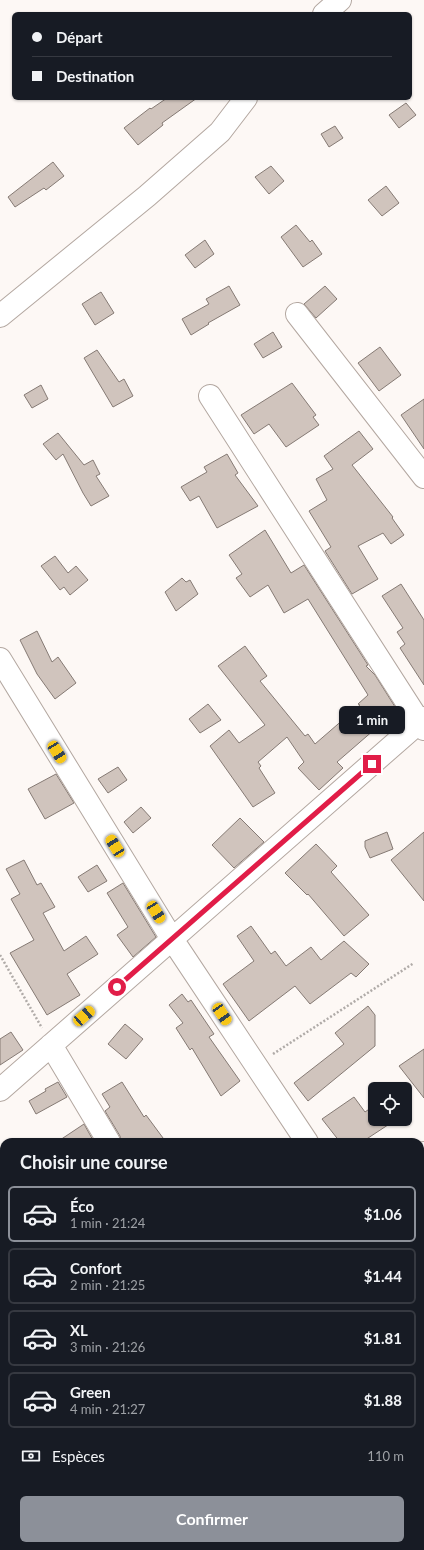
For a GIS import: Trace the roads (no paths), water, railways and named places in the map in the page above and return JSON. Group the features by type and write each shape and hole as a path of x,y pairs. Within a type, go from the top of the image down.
{"street":[{"path":"326,12 340,0"},
{"path":"0,316 147,196 215,137 244,100"},
{"path":"297,314 424,477"},
{"path":"0,1090 422,723 210,396"},
{"path":"0,659 172,939 304,1138"},
{"path":"51,1045 107,1138"}]}
